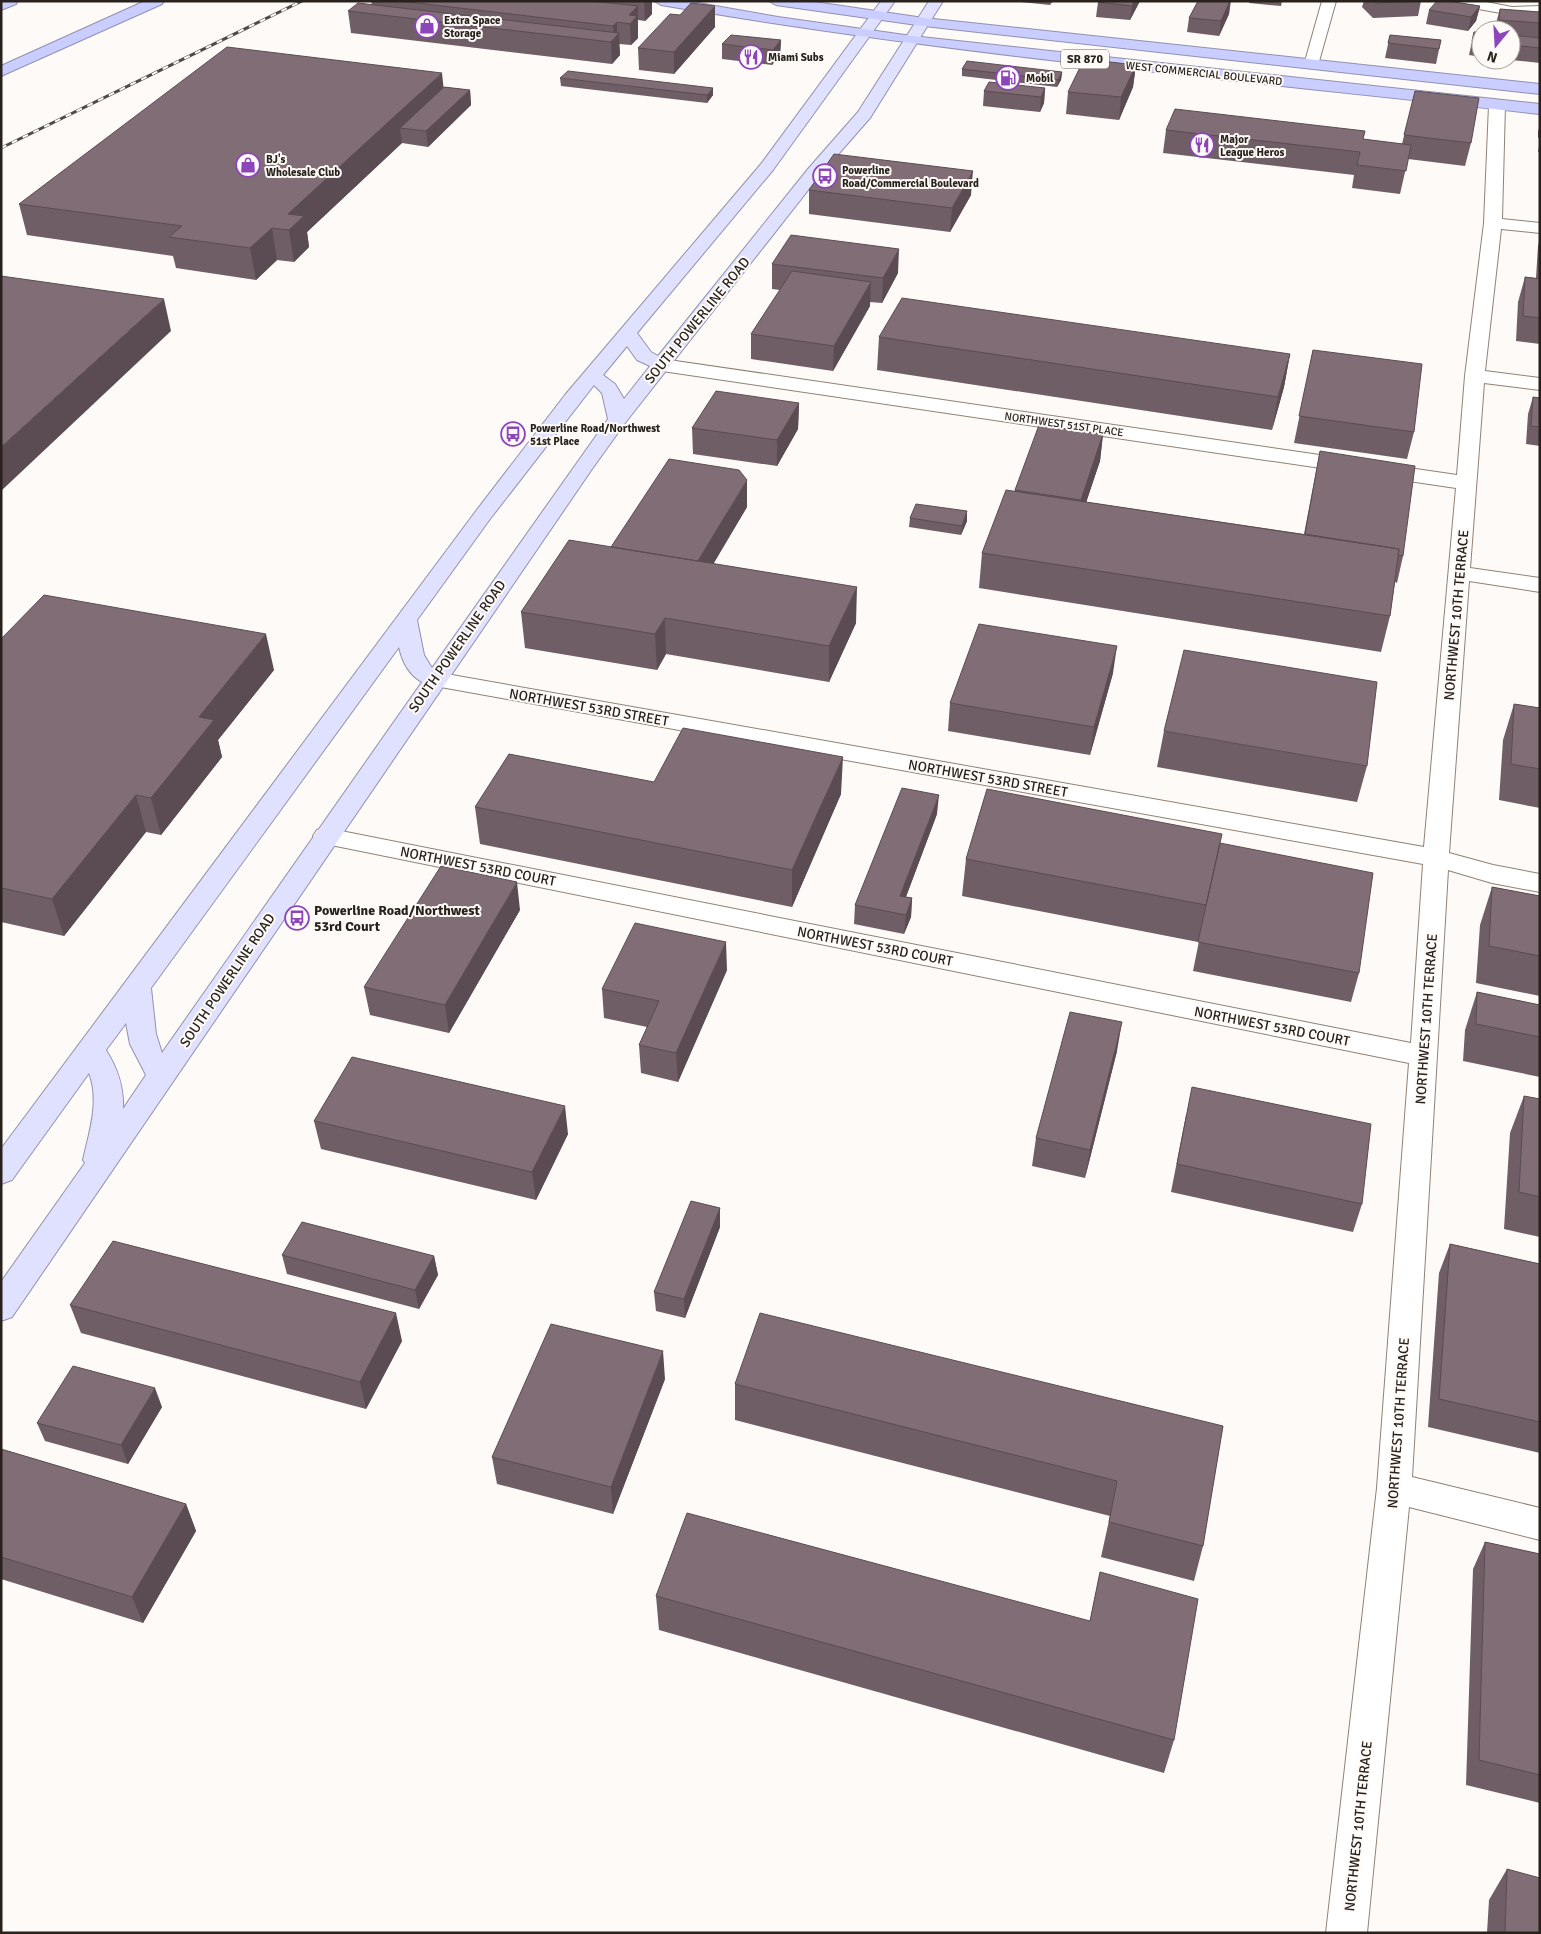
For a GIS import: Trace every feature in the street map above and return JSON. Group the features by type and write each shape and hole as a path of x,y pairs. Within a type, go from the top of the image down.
{"highway":[{"path":"1,6 11,1"},
{"path":"1,72 156,1"},
{"name":"WEST COMMERCIAL BOULEVARD","path":"661,1 912,40 1540,109"},
{"name":"WEST COMMERCIAL BOULEVARD","path":"776,1 924,22 1540,90"}],"main road":[{"path":"1,1172 494,500 591,377 767,167 888,1"},
{"name":"SOUTH POWERLINE ROAD","path":"1,1308 527,546 618,419 826,158 864,114 936,1"},
{"path":"628,334 644,356 662,365"},
{"path":"591,377 610,388 618,419"},
{"path":"406,620 415,663 420,670 434,679"},
{"path":"137,987 144,1047 150,1060 162,1076"},
{"path":"91,1050 102,1064 107,1078 109,1094 108,1113 96,1172"}],"street":[{"path":"1311,65 1329,1"},
{"path":"1456,1 1512,11 1540,10"},
{"name":"NORTHWEST 10TH TERRACE","path":"1346,1933 1394,1488 1436,858 1475,376 1493,223 1497,105"},
{"path":"1493,223 1540,228"},
{"name":"NORTHWEST 51ST PLACE","path":"662,365 1466,483"},
{"path":"1475,376 1540,384"},
{"path":"1460,572 1540,585"},
{"name":"NORTHWEST 53RD STREET","path":"434,679 1436,858 1492,874 1540,883"},
{"name":"NORTHWEST 53RD COURT","path":"326,836 1424,1056"},
{"path":"1394,1488 1540,1524"}],"building":[{"path":"400,1 592,1 638,6 629,15 637,16 630,24 617,22 613,26"},
{"path":"1099,1 1134,1 1132,6"},
{"path":"1198,1 1230,1 1221,21 1189,18"},
{"path":"1374,1 1419,1 1376,3"},
{"path":"1437,1 1480,6 1471,17 1429,10"},
{"path":"358,3 619,33 611,42 348,11"},
{"path":"691,3 715,6 674,52 638,48 670,14 680,15"},
{"path":"1500,9 1540,12 1540,23 1521,22 1521,20 1499,20"},
{"path":"731,35 781,40 773,50 722,44"},
{"path":"1390,35 1441,40 1439,49 1388,43"},
{"path":"1521,36 1540,38 1540,48 1521,46"},
{"path":"227,47 442,73 288,214 304,216 289,230 272,228 250,248 169,237 182,226 19,204"},
{"path":"1084,59 1136,65 1121,97 1068,92"},
{"path":"967,61 1062,72 1058,80 962,69"},
{"path":"568,71 713,88 707,95 560,78"},
{"path":"989,82 1045,88 1041,97 984,91"},
{"path":"444,87 470,90 426,131 400,128"},
{"path":"1415,91 1479,98 1471,143 1404,135"},
{"path":"1175,109 1365,131 1363,139 1411,145 1406,171 1357,165 1360,152 1166,130"},
{"path":"834,154 973,171 952,208 809,190"},
{"path":"791,235 899,249 883,278 772,264"},
{"path":"792,271 871,282 834,346 751,334"},
{"path":"1,276 164,299 1,447"},
{"path":"1525,277 1540,279 1540,318 1523,316"},
{"path":"902,298 1290,354 1278,397 879,337"},
{"path":"1313,350 1422,364 1414,432 1299,416"},
{"path":"716,391 799,403 777,440 692,428"},
{"path":"1533,397 1540,398 1540,427 1531,426"},
{"path":"1039,425 1103,434 1081,500 1015,490"},
{"path":"1320,451 1415,466 1403,556 1398,555 1399,549 1305,534"},
{"path":"669,459 739,470 747,480 698,561 611,547"},
{"path":"1006,490 1399,549 1390,616 982,553"},
{"path":"916,504 967,511 962,526 910,518"},
{"path":"569,540 857,587 829,646 665,618 655,634 521,612"},
{"path":"44,595 266,634 199,717 214,720 151,798 136,795 52,899 1,888 1,639"},
{"path":"979,624 1117,646 1094,727 950,703"},
{"path":"1184,650 1377,682 1367,766 1164,731"},
{"path":"1514,704 1540,708 1540,769 1511,764"},
{"path":"683,728 843,757 792,870 475,807 509,754 654,782"},
{"path":"902,788 939,795 900,896 912,898 906,915 855,905"},
{"path":"987,789 1222,834 1206,905 966,859"},
{"path":"1220,843 1373,873 1359,973 1198,942"},
{"path":"441,866 517,882 445,1005 364,987"},
{"path":"1492,887 1540,896 1540,956 1489,946"},
{"path":"635,923 726,942 676,1053 639,1045 659,1001 602,989"},
{"path":"1477,992 1540,1005 1540,1037 1476,1024"},
{"path":"1070,1012 1122,1022 1090,1150 1036,1138"},
{"path":"352,1057 565,1106 532,1172 314,1121"},
{"path":"1192,1087 1371,1124 1362,1204 1177,1164"},
{"path":"1524,1096 1540,1099 1540,1197 1519,1192"},
{"path":"691,1201 720,1208 684,1299 654,1292"},
{"path":"302,1222 434,1256 415,1290 282,1255"},
{"path":"113,1241 396,1313 360,1382 70,1305"},
{"path":"1450,1244 1540,1264 1540,1422 1439,1399"},
{"path":"760,1313 1223,1426 1203,1546 1109,1522 1117,1481 735,1384"},
{"path":"551,1324 663,1351 611,1487 492,1457"},
{"path":"73,1366 155,1388 121,1445 37,1423"},
{"path":"1,1449 186,1504 132,1597 1,1557"},
{"path":"687,1513 1090,1621 1100,1572 1198,1599 1174,1740 656,1596"},
{"path":"1485,1542 1540,1554 1540,1775 1479,1760"},
{"path":"1507,1869 1540,1878 1540,1933 1505,1933"}],"railway":[{"path":"1,148 302,1"}],"place":[{"name":"Extra Space Storage","path":"427,26"},
{"name":"Miami Subs","path":"751,57"},
{"name":"Mobil","path":"1008,78"},
{"name":"Major League Heros","path":"1202,145"},
{"name":"BJ's Wholesale Club","path":"248,165"},
{"name":"Powerline Road/Commercial Boulevard","path":"825,176"},
{"name":"Powerline Road/Northwest 51st Place","path":"513,434"},
{"name":"Powerline Road/Northwest 53rd Court","path":"297,918"}]}
